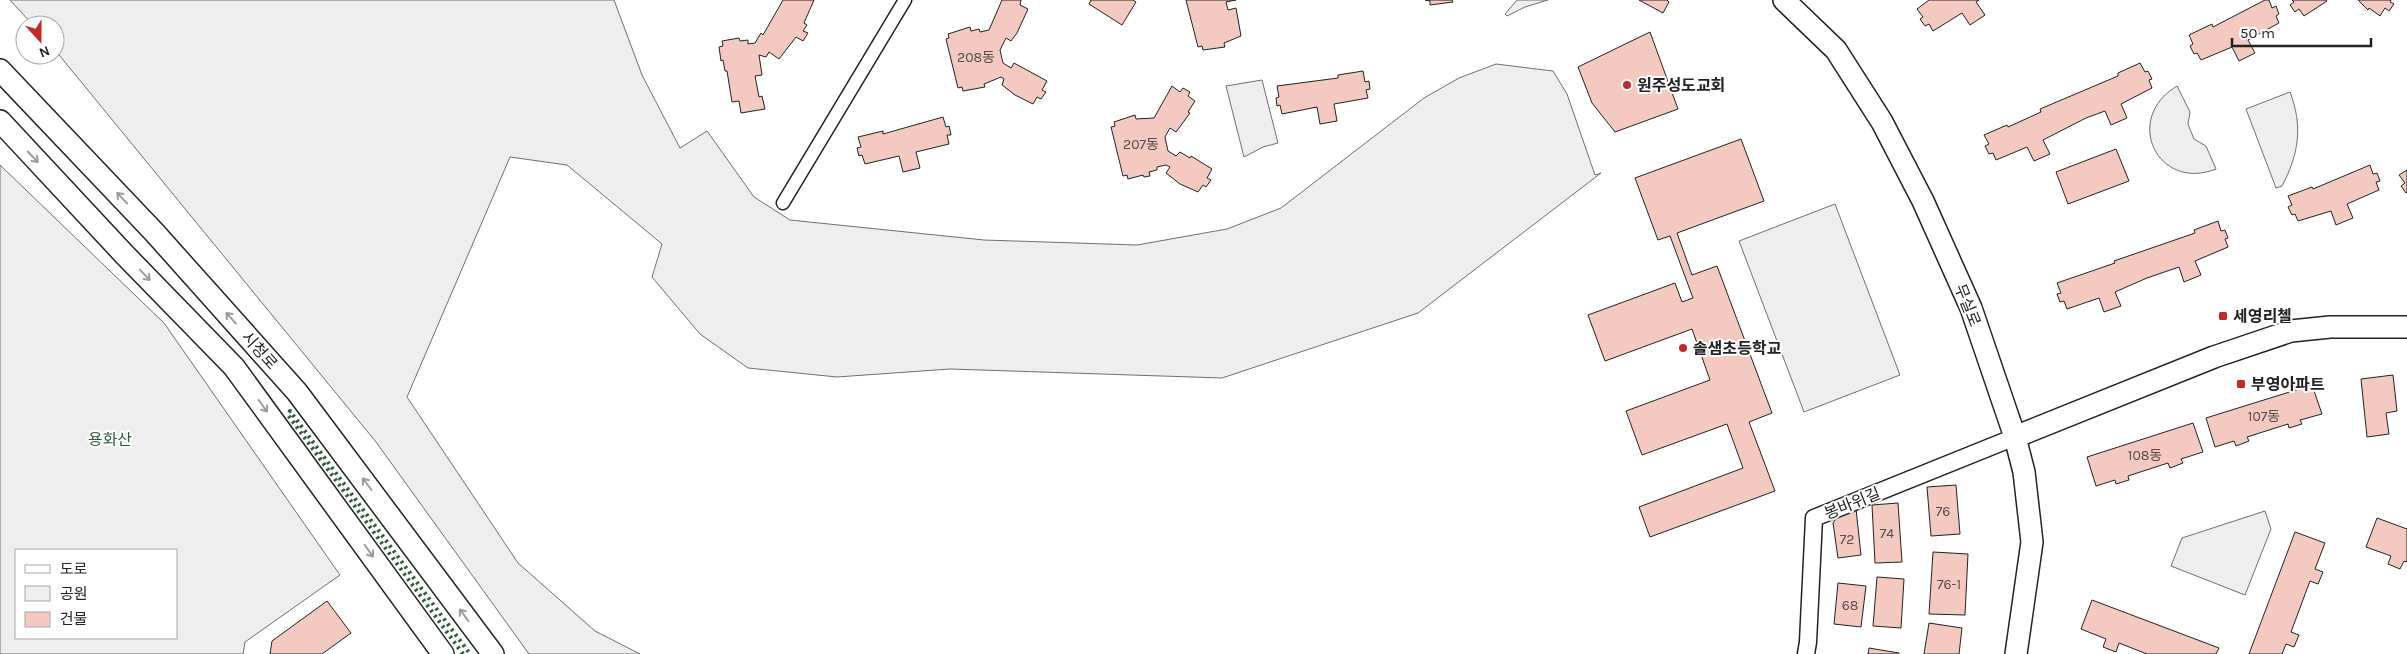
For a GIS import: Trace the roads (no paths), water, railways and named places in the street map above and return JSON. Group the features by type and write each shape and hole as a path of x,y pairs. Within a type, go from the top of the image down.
{"street":[{"path":"783,204 905,0"},
{"name":"무실로","path":"1784,0 1836,50 1882,122 1923,201 1971,308 2016,437 2024,472 2032,542 2016,654"},
{"name":"시청로","path":"0,70 154,232 297,392 493,654"},
{"name":"시청로","path":"0,121 123,253 234,367 443,654"},
{"path":"2016,437 2214,357 2291,331 2330,327 2407,327"},
{"name":"봉바위길","path":"1806,654 1814,518 2016,437"}],"place":[{"name":"원주성도교회","path":"1627,85"},
{"name":"세영리첼","path":"2223,316"},
{"name":"솔샘초등학교","path":"1683,348"},
{"name":"부영아파트","path":"2241,384"}],"park label":[{"name":"용화산","path":"110,439"}]}
